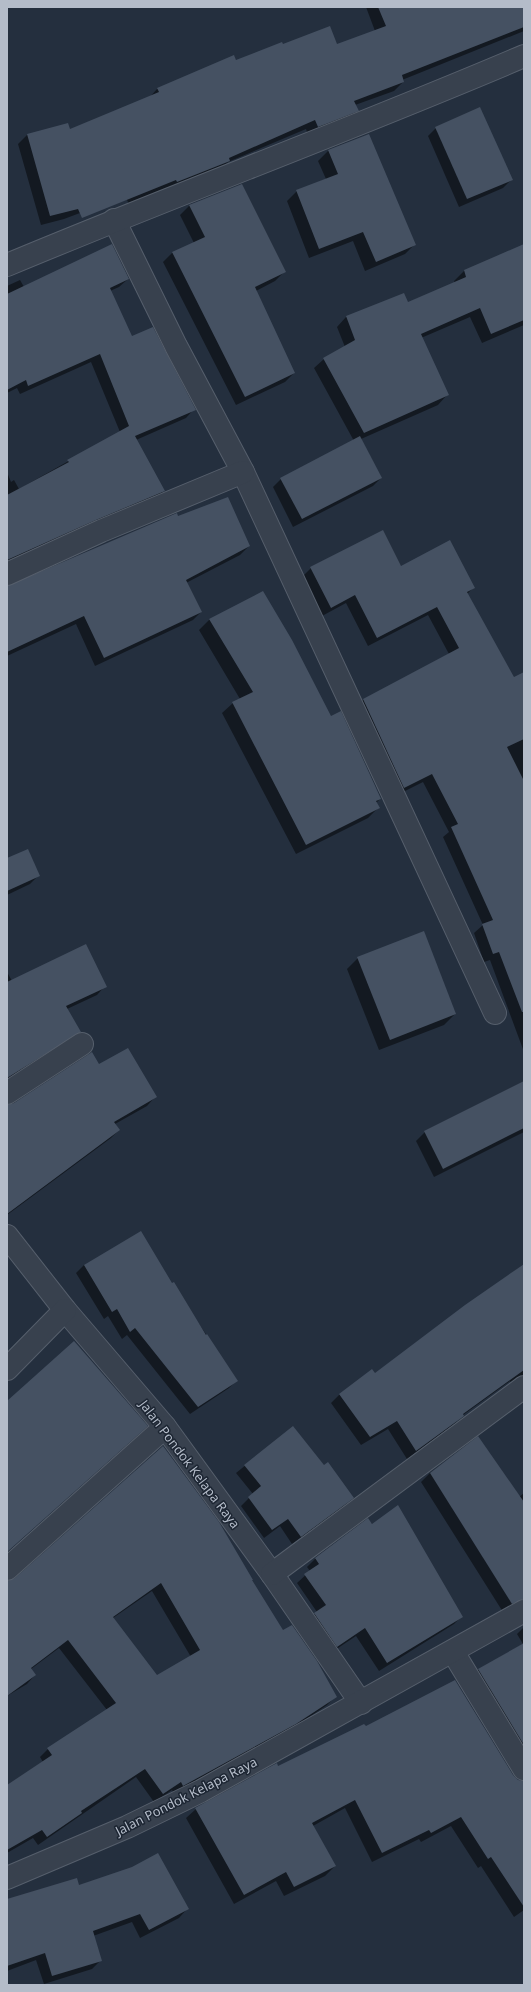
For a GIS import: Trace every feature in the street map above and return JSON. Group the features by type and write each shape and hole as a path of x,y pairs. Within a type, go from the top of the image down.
{"street":[{"path":"7,265 114,220 463,82 524,56"},
{"path":"114,220 173,339 242,472 495,1013"},
{"path":"7,574 101,531 242,472"},
{"path":"7,1093 82,1044"},
{"name":"Jalan Pondok Kelapa Raya","path":"7,1236 65,1310 165,1427 272,1574 360,1703"},
{"path":"7,1369 65,1310"},
{"path":"272,1574 524,1387"},
{"path":"7,1569 165,1427"},
{"name":"Jalan Pondok Kelapa Raya","path":"7,1878 127,1827 201,1791 453,1652 524,1611"},
{"path":"453,1652 524,1769"}],"building":[{"path":"378,7 524,7 524,27 402,75 404,82 354,101 359,111 318,127 315,120 229,158 230,161 177,182 176,180 82,218 78,209 50,216 27,134 68,123 70,129 159,92 157,88 234,55 236,60 282,42 283,44 330,26 337,44 386,26"},
{"path":"480,107 513,180 467,199 435,127"},
{"path":"369,134 416,245 376,262 363,232 319,249 296,190 338,174 328,150"},
{"path":"242,184 286,272 255,287 295,373 245,397 172,252 205,237 189,205"},
{"path":"112,244 129,279 110,288 132,336 153,327 196,410 135,436 165,491 7,560 7,495 69,462 67,460 129,426 100,354 28,386 26,380 7,390 7,294"},
{"path":"524,244 524,320 491,334 480,308 421,334 449,395 364,433 323,358 355,340 346,316 404,293 408,302 466,277 464,270"},
{"path":"360,436 382,478 302,519 280,478"},
{"path":"228,497 250,546 186,580 202,612 104,658 84,616 7,652 7,586 177,513 178,516"},
{"path":"383,530 401,566 450,540 475,588 467,592 514,677 524,672 524,739 507,747 524,781 524,1012 522,1012 499,952 493,954 482,924 493,920 451,827 458,824 432,774 404,788 363,699 459,648 437,607 377,638 355,595 331,608 310,567"},
{"path":"263,591 292,640 331,716 341,711 381,799 376,801 380,808 306,845 232,702 253,692 209,619"},
{"path":"28,849 40,876 7,891 7,858"},
{"path":"424,931 456,1014 390,1040 357,957"},
{"path":"86,944 107,987 66,1006 81,1032 7,1078 7,982"},
{"path":"128,1048 157,1097 114,1122 120,1130 7,1214 7,1105 14,1103 92,1052 99,1064"},
{"path":"524,1081 524,1128 443,1169 424,1131"},
{"path":"141,1231 172,1283 174,1282 206,1335 207,1334 238,1381 198,1407 135,1328 130,1332 117,1309 112,1312 84,1265"},
{"path":"524,1264 524,1370 463,1414 464,1416 416,1451 397,1421 370,1437 339,1394 372,1369 375,1373 465,1305"},
{"path":"74,1341 148,1426 7,1552 7,1401"},
{"path":"293,1426 324,1465 328,1462 354,1498 301,1537 288,1519 272,1530 248,1497 261,1486 244,1465"},
{"path":"478,1436 524,1502 524,1599 512,1604 430,1473"},
{"path":"163,1446 219,1522 283,1630 292,1625 317,1661 337,1697 296,1724 183,1786 181,1782 163,1794 145,1769 81,1811 82,1813 47,1837 42,1830 7,1850 7,1785 52,1755 47,1748 116,1703 68,1640 31,1668 36,1675 7,1696 7,1581 15,1578","holes":["161,1583 200,1650 157,1675 113,1617"]},
{"path":"398,1505 463,1617 387,1663 365,1628 337,1647 314,1613 326,1605 304,1574 319,1564 315,1558 368,1518 372,1524"},
{"path":"524,1643 524,1745 478,1669"},
{"path":"455,1680 513,1775 518,1780 524,1781 524,1907 491,1857 488,1859 461,1817 431,1833 429,1830 382,1853 355,1800 312,1823 336,1866 294,1887 286,1872 244,1895 195,1808 277,1763 278,1766 364,1724 366,1726"},
{"path":"158,1853 189,1909 149,1930 140,1914 93,1931 102,1961 52,1976 45,1953 7,1966 7,1899 77,1878 79,1885 132,1867"}]}
